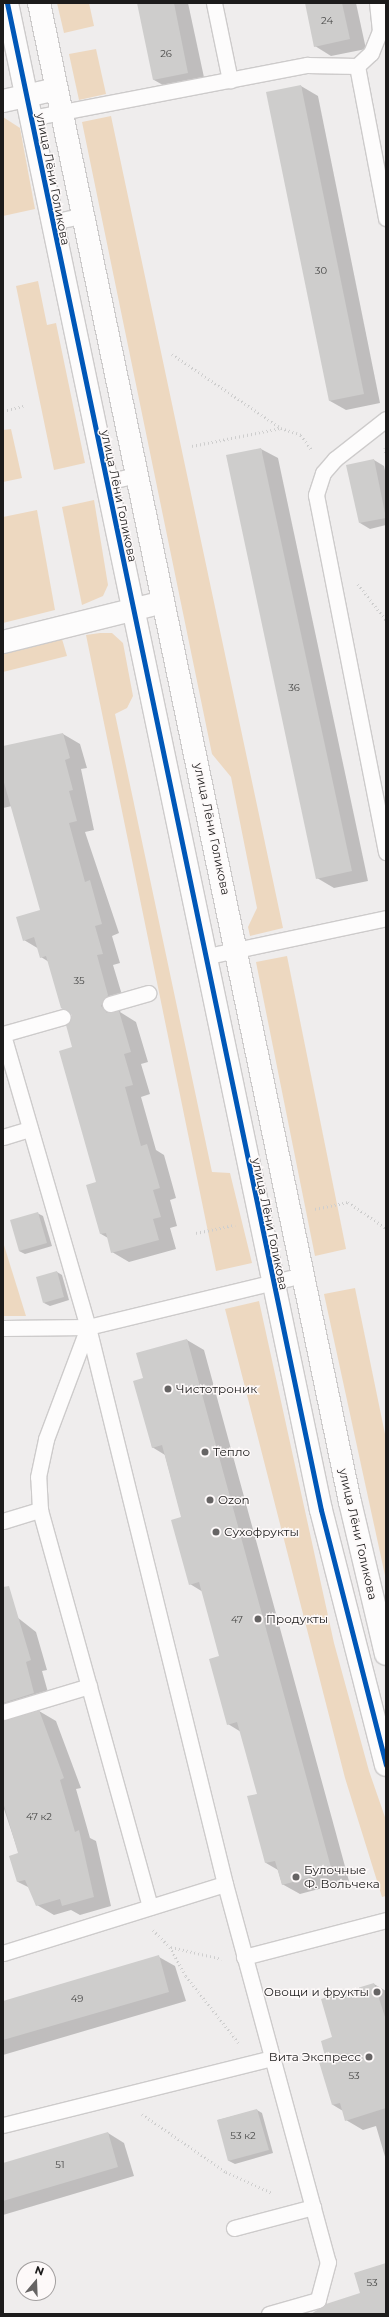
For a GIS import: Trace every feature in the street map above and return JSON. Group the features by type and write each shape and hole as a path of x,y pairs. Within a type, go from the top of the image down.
{"street":[{"name":"улица Лёни Голикова","path":"7,3 203,957 272,1282 351,1639 386,1765"},
{"name":"улица Лёни Голикова","path":"39,3 163,602 238,950 303,1275 386,1654"},
{"path":"3,101 57,89"},
{"path":"3,642 163,602"}],"lane":[{"path":"214,3 230,80"},
{"path":"31,118 307,65 357,66 371,53 380,31 377,3"},
{"path":"357,66 386,218"},
{"path":"52,222 84,215"},
{"path":"386,419 323,473 316,495 386,852"},
{"path":"106,482 137,475"},
{"path":"203,957 386,918"},
{"path":"110,1004 148,994"},
{"path":"63,1017 3,1034 88,1327 225,1884 328,2262 318,2300 269,2314"},
{"path":"3,1137 30,1129"},
{"path":"3,1328 88,1327 303,1275"},
{"path":"88,1327 46,1439 38,1477 40,1510 150,1907"},
{"path":"3,1521 40,1510"},
{"path":"3,1712 89,1686"},
{"path":"4,1951 225,1884"},
{"path":"244,1957 386,1920"},
{"path":"3,2125 272,2058"},
{"path":"234,2228 313,2207"}],"path":[{"path":"172,354 281,428 301,435 323,473"},
{"path":"3,411 23,406"},
{"path":"192,446 281,428"},
{"path":"309,1210 348,1202 386,1228"},
{"path":"196,1233 242,1224"},
{"path":"135,1912 170,1947 186,1976 255,2062"},
{"path":"170,1947 210,1958 244,1957"},
{"path":"104,2100 141,2114 174,2134 226,2172 264,2191 313,2207"}],"shaded area":[{"path":"57,3 89,3 94,26 64,33"},
{"path":"96,49 106,94 79,100 69,54"},
{"path":"111,116 283,928 250,936 248,927 257,908 231,777 212,754 82,122"},
{"path":"3,117 20,128 35,209 3,216"},
{"path":"38,281 47,325 56,323 85,463 54,470 16,286"},
{"path":"11,429 22,478 3,482 3,430"},
{"path":"94,500 108,585 103,596 82,605 62,507"},
{"path":"37,510 55,610 3,623 3,517"},
{"path":"112,633 123,643 133,696 127,708 115,714 212,1172 230,1173 252,1263 216,1271 86,635"},
{"path":"62,639 67,656 3,672 3,653"},
{"path":"287,956 346,1249 315,1256 256,962"},
{"path":"3,1242 26,1316 3,1316"},
{"path":"355,1288 386,1439 386,1580 324,1294"},
{"path":"259,1301 334,1643 369,1771 386,1820 386,1896 382,1897 345,1778 225,1309"}],"building":[{"path":"137,3 174,3 188,73 153,80"},
{"path":"305,3 342,3 350,39 314,47"},
{"path":"301,85 364,394 329,401 266,92"},
{"path":"261,448 352,871 316,879 226,455"},
{"path":"374,459 386,518 359,523 346,465"},
{"path":"63,733 70,758 65,760 73,790 69,791 77,821 69,823 85,882 90,880 102,924 95,926 103,954 97,955 108,995 101,1006 107,1013 119,1011 131,1052 124,1054 133,1085 125,1087 141,1146 147,1144 160,1188 153,1190 161,1217 153,1219 159,1240 111,1253 106,1233 100,1234 86,1185 96,1182 59,1051 72,1047 66,1025 72,1015 61,1008 46,956 40,958 34,937 23,941 16,917 40,910 3,779 3,746"},
{"path":"38,1212 47,1243 19,1251 10,1220"},
{"path":"57,1271 64,1297 43,1303 36,1277"},
{"path":"187,1339 332,1871 282,1885 275,1861 265,1863 247,1796 257,1794 237,1722 227,1725 209,1659 219,1656 199,1582 189,1585 171,1520 181,1517 162,1445 152,1448 133,1381 143,1378 136,1353"},
{"path":"9,1586 31,1660 26,1662 34,1693 3,1703 3,1587"},
{"path":"39,1710 64,1778 60,1780 75,1832 79,1830 94,1897 62,1906 60,1899 36,1906 25,1880 17,1882 9,1856 18,1853 3,1802 3,1721"},
{"path":"159,1955 169,1992 3,2040 3,2001"},
{"path":"374,1983 386,2020 386,2108 345,2121 340,2103 332,2105 319,2062 326,2060 321,2041 332,2037 321,1999"},
{"path":"257,2109 269,2150 228,2161 217,2120"},
{"path":"108,2132 118,2167 3,2201 3,2163"},
{"path":"386,2263 386,2314 311,2314 326,2304 360,2293 354,2273"}],"cycle path":[{"path":"7,3 321,1510 386,1765"}],"place":[{"name":"Чистотроник","path":"168,1389"},
{"name":"Тепло","path":"205,1452"},
{"name":"Ozon","path":"210,1500"},
{"name":"Сухофрукты","path":"216,1532"},
{"name":"Продукты","path":"258,1619"},
{"name":"Булочные Ф. Вольчека","path":"296,1877"},
{"name":"Овощи и фрукты","path":"377,1992"},
{"name":"Вита Экспресс","path":"369,2057"}]}
